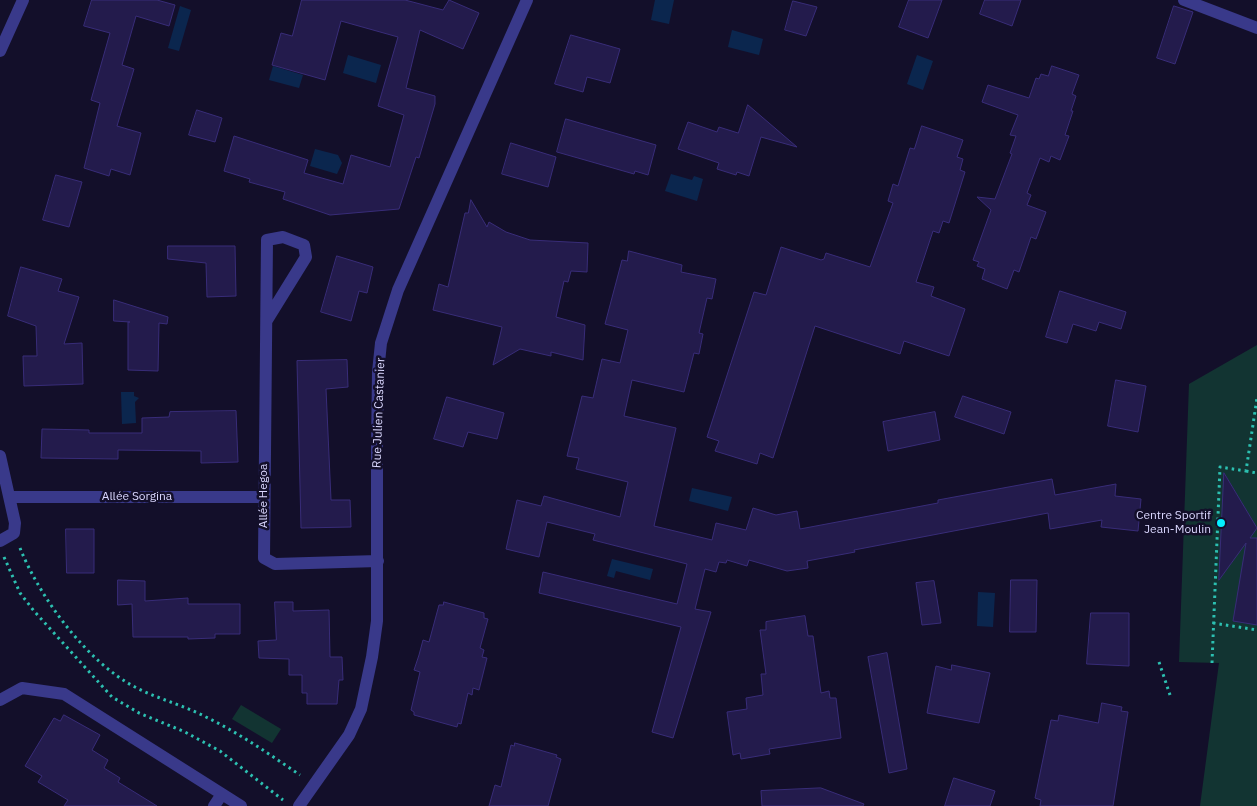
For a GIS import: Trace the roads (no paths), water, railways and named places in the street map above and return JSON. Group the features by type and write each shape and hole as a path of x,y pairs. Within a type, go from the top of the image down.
{"street":[{"path":"0,51 23,0"},
{"name":"Rue Julien Castanier","path":"299,806 349,735 360,709 372,657 377,621 378,372 381,344 398,290 527,0"},
{"path":"1184,0 1257,28"},
{"name":"Allée Hegoa","path":"267,320 306,257 304,245 283,237 267,240 263,497 264,558 275,564 378,562"},
{"path":"0,456 15,523 14,533 0,541"},
{"name":"Allée Sorgina","path":"10,497 263,497"},
{"path":"0,700 22,688 64,694 241,806"},
{"path":"214,806 222,794"}],"water":[{"path":"655,0 674,0 669,24 651,20"},
{"path":"180,6 191,10 179,51 168,48"},
{"path":"732,30 763,39 759,55 728,47"},
{"path":"348,55 381,65 376,83 343,73"},
{"path":"917,55 933,61 923,90 907,84"},
{"path":"273,66 303,75 299,88 269,80"},
{"path":"315,149 338,155 342,163 337,174 310,166"},
{"path":"671,174 692,180 694,176 703,179 697,201 665,191"},
{"path":"121,392 134,392 134,396 139,398 135,402 136,423 122,424"},
{"path":"692,488 732,497 728,511 689,501"},
{"path":"612,559 653,569 650,580 616,571 614,578 607,576"},
{"path":"978,592 995,593 993,627 977,626"}],"place":[{"name":"Centre Sportif Jean-Moulin","path":"1221,523"}]}
